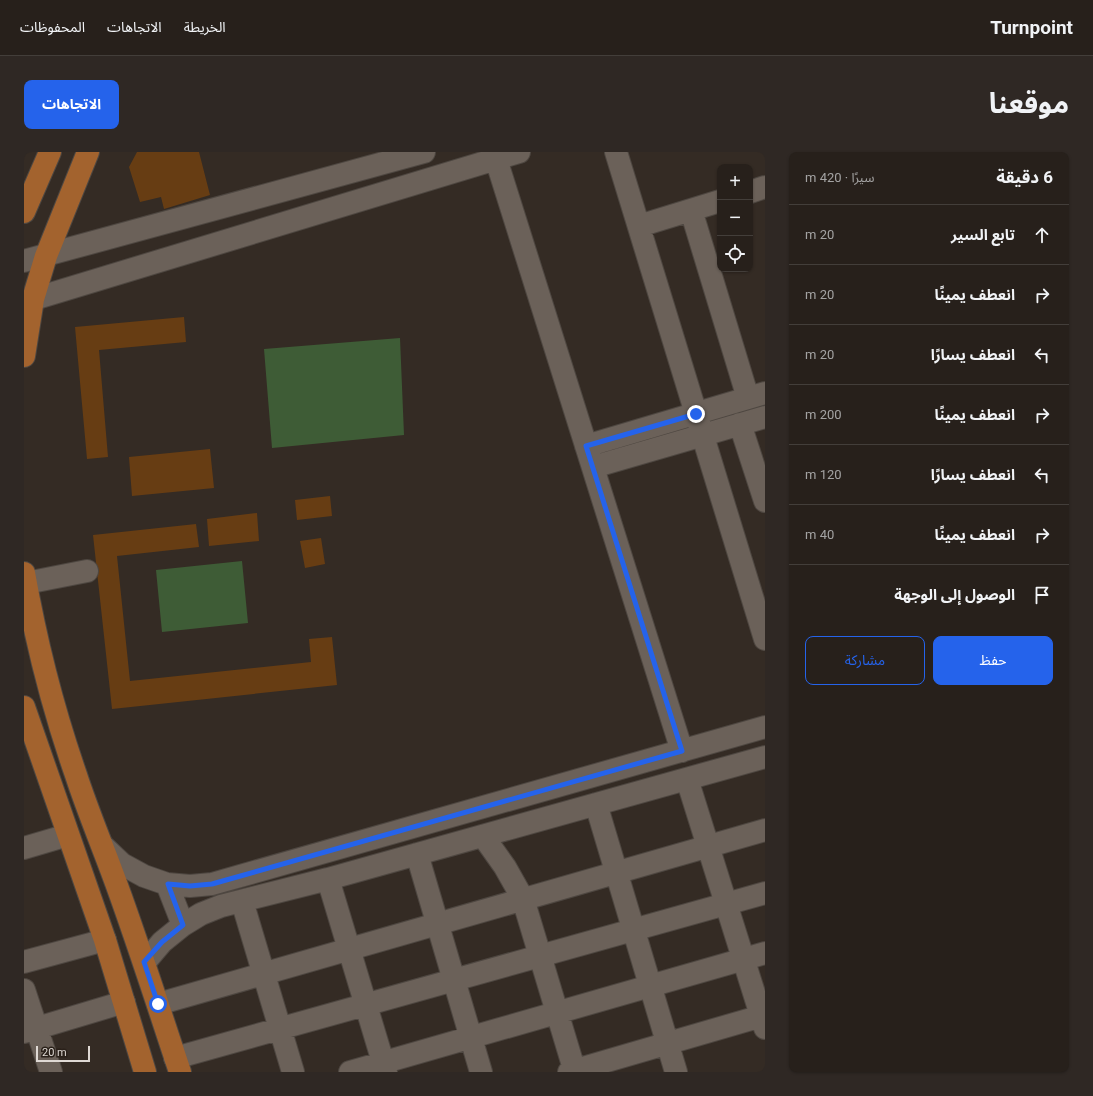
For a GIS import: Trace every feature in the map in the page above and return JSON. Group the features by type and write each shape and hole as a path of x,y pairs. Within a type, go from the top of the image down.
{"main road":[{"path":"27,198 50,152"},
{"path":"24,356 28,300 88,152"},
{"path":"25,578 35,630 53,704 76,776 104,847 178,1065"},
{"path":"24,707 105,940 145,1072"}],"street":[{"path":"24,261 424,152"},
{"path":"28,300 519,152"},
{"path":"616,152 696,414 759,596 765,639"},
{"path":"496,159 682,751"},
{"path":"753,191 765,187"},
{"path":"639,226 717,202"},
{"path":"586,446 756,395 691,210"},
{"path":"593,467 765,417"},
{"path":"740,424 765,501"},
{"path":"25,578 87,571"},
{"path":"104,847 122,864 144,876 168,884 190,886 212,884 765,727"},
{"path":"144,962 162,942 183,925 201,914 221,906 328,879 765,757"},
{"path":"483,836 505,867 523,899 573,1071 667,1044 764,1020 687,779"},
{"path":"596,804 676,1072"},
{"path":"158,1004 765,830"},
{"path":"24,848 68,835"},
{"path":"417,854 481,1072"},
{"path":"328,879 384,1067"},
{"path":"168,884 183,925"},
{"path":"178,1065 280,1029 765,893"},
{"path":"242,901 293,1072"},
{"path":"24,962 105,940"},
{"path":"350,1072 384,1067 471,1037 765,953"},
{"path":"24,990 30,1030 51,1072"},
{"path":"30,1030 124,1002"}],"green space":[{"path":"400,338 404,435 272,448 264,349"},
{"path":"242,561 248,623 162,632 156,570"}],"building":[{"path":"137,152 199,152 210,195 164,209 161,197 140,202 129,167"},
{"path":"184,317 186,342 99,350 108,457 87,459 75,327"},
{"path":"210,449 214,488 132,496 129,457"},
{"path":"330,496 332,516 297,520 295,500"},
{"path":"257,513 259,541 209,546 207,519"},
{"path":"196,524 199,547 117,556 130,681 311,662 309,639 332,637 337,685 112,709 93,535"},
{"path":"321,538 325,564 305,568 300,541"}],"route":[{"path":"158,1004 144,962 162,942 183,925 168,884 190,886 212,884 682,751 586,446 696,414"}]}
